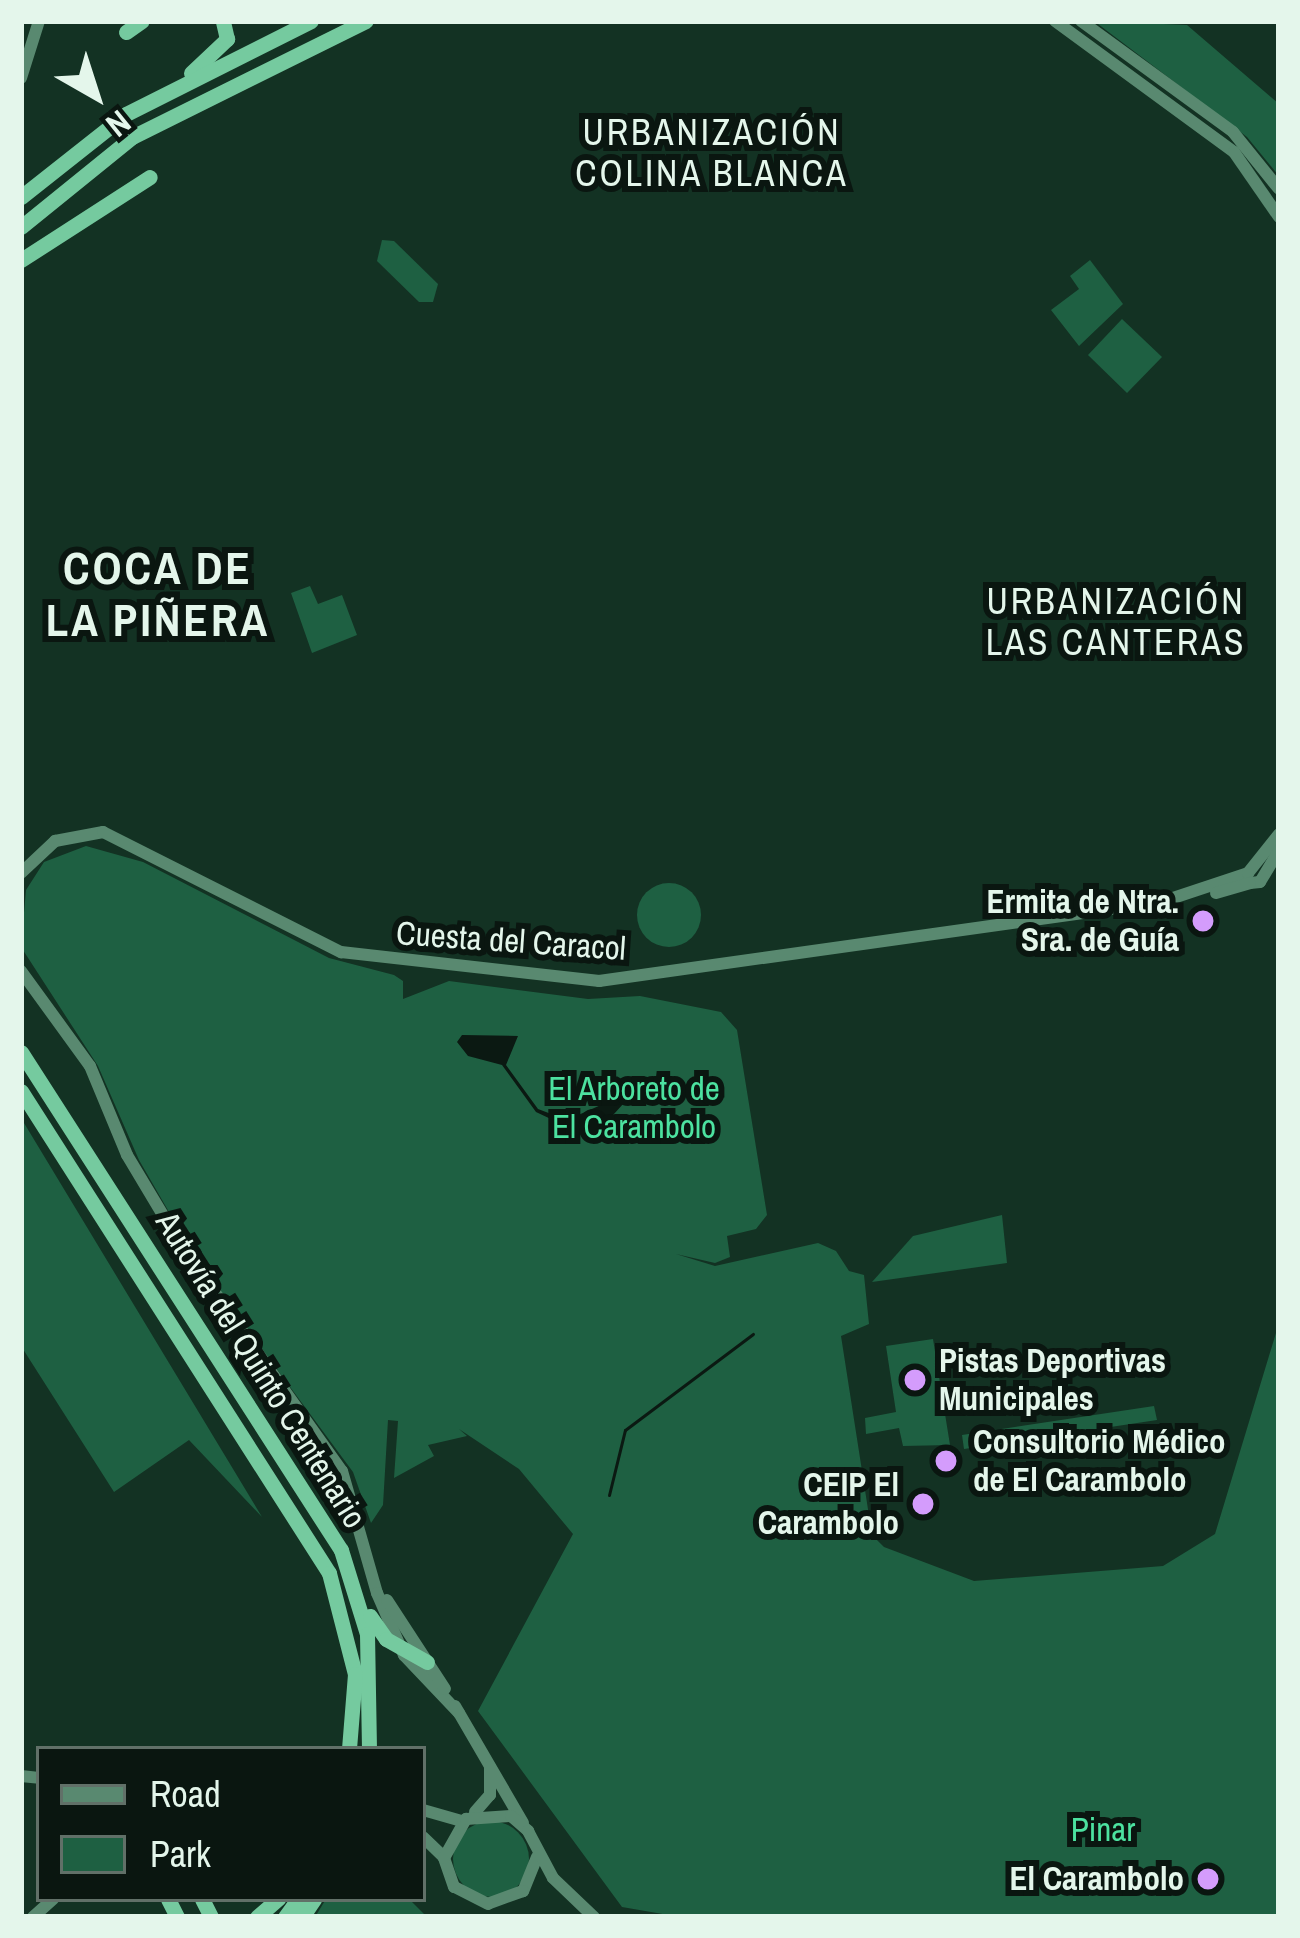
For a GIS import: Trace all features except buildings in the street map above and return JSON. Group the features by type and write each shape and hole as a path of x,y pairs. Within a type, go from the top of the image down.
{"highway":[{"path":"126,32 142,21"},
{"path":"177,85 227,39 223,21"},
{"path":"21,196 84,142 177,85 310,21"},
{"path":"21,227 131,137 366,21"},
{"path":"21,260 150,177"},
{"name":"Autovía del Quinto Centenario","path":"21,1052 340,1550 367,1634 369,1746"},
{"name":"Autovía del Quinto Centenario","path":"21,1091 318,1552 343,1607 355,1674 351,1746"},
{"path":"340,1550 377,1630 427,1662"},
{"path":"341,1746 355,1674"}],"main road":[{"path":"21,78 39,21"},
{"path":"1055,21 1234,152 1279,217"},
{"path":"1081,21 1233,132 1279,189"},
{"name":"Cuesta del Caracol","path":"21,873 55,841 103,832 341,952 599,981 1180,898 1253,875"},
{"path":"1253,875 1279,835"},
{"path":"1253,875 1279,850"},
{"path":"21,971 90,1066 127,1156 179,1242 342,1471 400,1646 459,1713"},
{"path":"372,1566 486,1754 537,1857 594,1917"},
{"path":"444,1858 466,1819 493,1786 486,1754"},
{"path":"426,1811 466,1819 503,1813 524,1826"},
{"path":"426,1840 444,1858 449,1880 484,1917"},
{"path":"466,1897 488,1904 512,1899 531,1880 537,1857"}],"green space":[{"path":"1094,21 1187,25 1279,104 1279,176 1247,137"},
{"path":"382,240 394,241 438,284 433,302 419,302 377,261"},
{"path":"1090,260 1123,304 1079,346 1051,310 1079,289 1070,276"},
{"path":"1122,319 1162,357 1127,393 1088,355"},
{"path":"310,586 318,604 342,595 357,635 312,653 291,593"},
{"path":"86,846 143,862 329,958 394,975 403,981 403,999 449,981 588,999 640,996 721,1012 737,1030 767,1215 756,1229 727,1236 730,1257 715,1263 676,1254 715,1266 818,1243 836,1251 849,1271 864,1275 869,1324 841,1336 872,1535 884,1547 974,1581 1163,1566 1215,1534 1279,1323 1279,1917 680,1917 622,1907 478,1711 573,1534 519,1469 459,1429 467,1436 428,1445 434,1456 394,1478 398,1421 388,1420 383,1505 371,1523 353,1472 199,1264 139,1160 98,1066 21,947 26,890 44,862"},
{"path":"669,883 691,893 701,915 691,937 669,947 647,937 637,915 647,893"},
{"path":"21,1118 262,1517 189,1440 114,1492 21,1346"},
{"path":"1002,1215 1007,1263 872,1282 913,1236"},
{"name":"Pistas Deportivas Municipales","path":"933,1339 950,1445 903,1446 899,1428 866,1434 865,1418 896,1412 886,1346"},
{"path":"1154,1406 1157,1420 964,1449 962,1435"},
{"path":"491,1821 506,1823 518,1832 527,1844 527,1874 518,1886 506,1895 491,1897 476,1895 464,1886 455,1874 453,1859 455,1844 464,1832 476,1823"},
{"path":"324,1902 412,1902 425,1915 315,1917"}],"shaded area":[{"path":"462,1035 518,1036 506,1065 538,1109 567,1120 619,1097 624,1103 603,1126 601,1140 589,1137 536,1112 502,1065 468,1056 457,1042"}],"waterway":[{"path":"609,1495 625,1430 753,1334"}],"place":[{"name":"Ermita de Ntra. Sra. de Guía","path":"1203,921"},
{"name":"Pistas Deportivas Municipales","path":"915,1380"},
{"name":"Consultorio Médico de El Carambolo","path":"946,1461"},
{"name":"CEIP El Carambolo","path":"923,1504"},
{"name":"El Carambolo","path":"1208,1879"}],"district":[{"name":"URBANIZACIÓN COLINA BLANCA","path":"712,152"},
{"name":"COCA DE LA PIÑERA","path":"158,594"},
{"name":"URBANIZACIÓN LAS CANTERAS","path":"1116,622"}],"park label":[{"name":"El Arboreto de El Carambolo","path":"634,1108"},
{"name":"Pinar","path":"1103,1830"}]}
